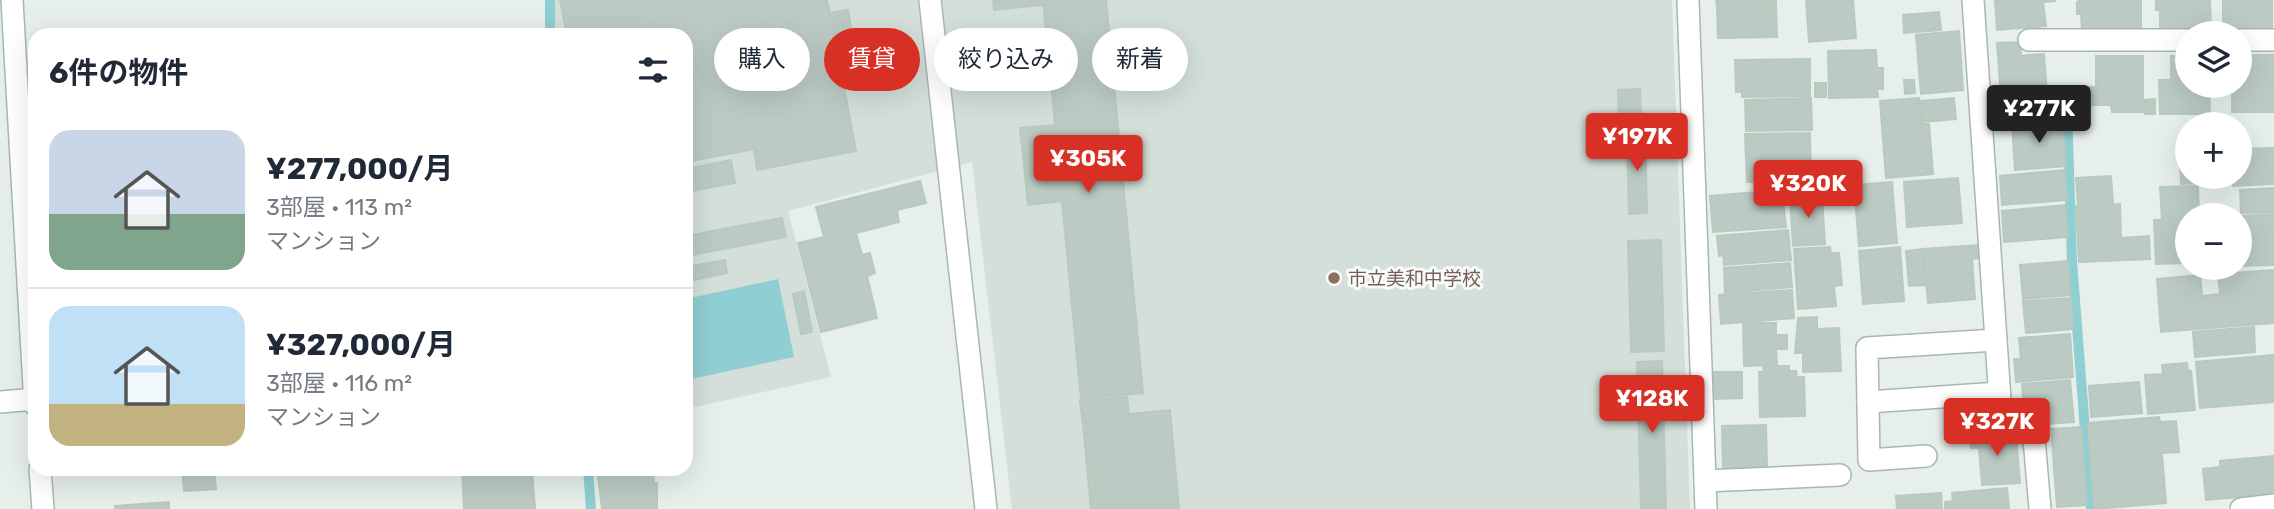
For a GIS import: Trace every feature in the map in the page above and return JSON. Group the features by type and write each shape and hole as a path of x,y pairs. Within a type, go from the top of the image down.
{"street":[{"path":"12,0 28,278"},
{"path":"930,0 986,509"},
{"path":"1688,0 1706,509"},
{"path":"1973,0 2002,429 2033,427 2040,509"},
{"path":"2029,40 2175,40"},
{"path":"2252,40 2274,40"},
{"path":"1926,456 1869,460 1867,348 1996,340"},
{"path":"1868,402 2000,393"},
{"path":"0,402 28,400"},
{"path":"1705,481 1840,475"},
{"path":"41,476 43,509"},
{"path":"2241,509 2274,505"}],"shaded area":[{"name":"市立美和中学校","path":"554,0 1672,0 1690,509 1012,509 972,162 788,211 831,377 693,407 693,28 555,28"}],"water":[{"path":"778,279 794,357 693,379 693,297"}],"building":[{"path":"560,0 827,0 830,13 848,10 851,28 824,28 824,91 845,91 856,151 757,170 754,149 693,161 693,28 566,28"},
{"path":"993,0 1041,0 1042,5 994,10"},
{"path":"1043,0 1106,0 1109,28 1092,28 1092,91 1115,91 1143,393 1081,399 1062,201 1028,205 1020,128 1055,125 1052,91 1078,91 1078,28 1046,28"},
{"path":"1716,0 1776,0 1776,4 1717,5"},
{"path":"1806,0 1853,0 1856,38 1809,42"},
{"path":"1995,0 2055,1 2043,2 2046,26 1997,30"},
{"path":"2141,0 2141,28 2082,29 2081,14 2077,14 2077,2"},
{"path":"2156,0 2210,0 2211,21 2175,21 2175,30 2160,30 2160,10 2156,10"},
{"path":"2223,0 2272,0 2272,29 2252,29 2252,21 2223,21"},
{"path":"1776,5 1777,37 1718,38 1717,6"},
{"path":"1939,12 1941,30 1904,33 1903,15"},
{"path":"1959,31 1963,90 1921,94 1916,35"},
{"path":"2020,42 2021,56 2044,54 2048,107 2002,111 1997,43"},
{"path":"1876,50 1877,68 1883,68 1883,89 1877,89 1878,97 1829,98 1828,51"},
{"path":"2252,55 2274,55 2274,112 2232,112 2232,98 2252,98"},
{"path":"2096,56 2143,56 2143,112 2112,112 2111,105 2089,105 2089,87 2096,87"},
{"path":"2171,56 2175,56 2175,98 2209,98 2210,112 2160,114 2159,80 2171,80"},
{"path":"1810,59 1810,96 1742,97 1742,92 1736,92 1735,60"},
{"path":"1904,80 1914,80 1915,93 1905,94"},
{"path":"1815,83 1826,83 1826,97 1815,97"},
{"path":"1640,89 1641,117 1619,117 1618,90"},
{"path":"1811,98 1812,130 1746,131 1745,100"},
{"path":"1919,98 1921,124 1929,124 1933,174 1886,178 1880,101"},
{"path":"1954,98 1956,119 1922,122 1921,101"},
{"path":"2155,99 2155,114 2145,114 2145,100"},
{"path":"2062,119 2066,166 2015,170 2012,123"},
{"path":"1645,132 1647,213 1629,214 1627,133"},
{"path":"1810,133 1811,181 1747,182 1745,134"},
{"path":"2274,148 2274,184 2252,185 2252,149"},
{"path":"731,160 735,183 693,191 693,168"},
{"path":"2065,170 2067,200 2002,205 2000,176"},
{"path":"2111,176 2113,203 2078,205 2076,178"},
{"path":"1958,178 1962,223 1907,227 1904,182"},
{"path":"920,181 926,203 897,210 899,222 856,233 862,255 870,253 875,273 867,276 877,318 821,332 798,243 824,237 816,207"},
{"path":"1892,182 1897,243 1859,246 1854,185"},
{"path":"2160,187 2198,189 2199,203 2175,203 2175,263 2156,264 2154,220 2162,220"},
{"path":"2274,188 2274,212 2252,213 2252,203 2241,203 2240,190"},
{"path":"1782,190 1786,227 1713,232 1710,196"},
{"path":"1822,195 1825,244 1793,246 1790,197"},
{"path":"2120,204 2121,238 2149,236 2150,259 2079,262 2076,206"},
{"path":"2065,205 2068,237 2004,242 2002,211"},
{"path":"2274,214 2274,265 2252,266 2252,215"},
{"path":"782,218 786,237 693,255 693,235"},
{"path":"1788,230 1791,260 1724,265 1723,255 1719,256 1717,236"},
{"path":"1661,240 1664,351 1631,352 1628,241"},
{"path":"1979,245 1980,258 1972,259 1975,299 1928,303 1923,249"},
{"path":"1830,247 1831,253 1839,253 1842,285 1834,286 1836,306 1798,309 1794,249"},
{"path":"1900,247 1904,301 1863,304 1859,251"},
{"path":"1922,249 1925,285 1909,286 1906,251"},
{"path":"725,260 727,273 693,280 693,266"},
{"path":"2068,261 2070,295 2023,299 2020,265"},
{"path":"1790,263 1792,287 1725,293 1724,268"},
{"path":"2274,270 2274,323 2161,332 2157,279 2200,280 2202,296 2220,294 2219,280 2252,280 2252,272"},
{"path":"1792,290 1794,318 1721,324 1719,295"},
{"path":"804,291 812,332 801,334 793,294"},
{"path":"2071,298 2073,329 2026,333 2023,301"},
{"path":"1817,317 1817,329 1839,328 1841,371 1803,372 1803,353 1795,353 1798,318"},
{"path":"1743,323 1776,323 1776,335 1787,335 1787,349 1776,349 1777,365 1744,366"},
{"path":"2254,327 2255,352 2195,357 2193,332"},
{"path":"2070,334 2073,377 2016,382 2014,359 2021,359 2019,338"},
{"path":"2274,355 2274,402 2200,408 2196,362"},
{"path":"1662,361 1666,509 1641,509 1637,362"},
{"path":"2187,363 2188,371 2191,371 2195,410 2148,414 2145,375 2163,374 2162,365"},
{"path":"1763,366 1789,366 1789,371 1796,371 1797,377 1804,377 1805,416 1760,417 1759,372 1764,372"},
{"path":"1713,372 1742,372 1742,398 1713,399"},
{"path":"2070,380 2074,422 2046,424 2045,415 2025,417 2022,384"},
{"path":"2139,382 2142,413 2091,417 2089,386"},
{"path":"1127,397 1129,414 1170,410 1179,509 1100,509 1093,432 1084,433 1080,401"},
{"path":"2159,417 2160,422 2176,421 2179,452 2162,453 2166,503 2094,509 2088,423"},
{"path":"1766,425 1767,467 1723,468 1722,426"},
{"path":"2081,427 2087,505 2057,507 2051,429"},
{"path":"1986,429 1987,439 2016,436 2020,483 1982,485 1979,448 1971,448 1970,430"},
{"path":"1084,434 1091,434 1098,509 1091,509"},
{"path":"2274,456 2274,494 2206,500 2203,469 2220,467 2220,461"},
{"path":"183,476 215,476 216,489 184,491"},
{"path":"462,476 533,476 535,509 464,509"},
{"path":"598,476 654,476 654,483 657,483 657,509 602,509"},
{"path":"2007,488 2009,509 1945,509 1945,502 1953,501 1952,493"},
{"path":"1941,493 1942,509 1897,509 1896,496"},
{"path":"169,502 169,509 115,509 115,506"}],"waterway":[{"path":"550,0 550,28"},
{"path":"1989,100 1989,113 2067,109 2072,261 2091,509"},
{"path":"589,476 591,509"}],"place":[{"name":"市立美和中学校","path":"1334,278"}]}
